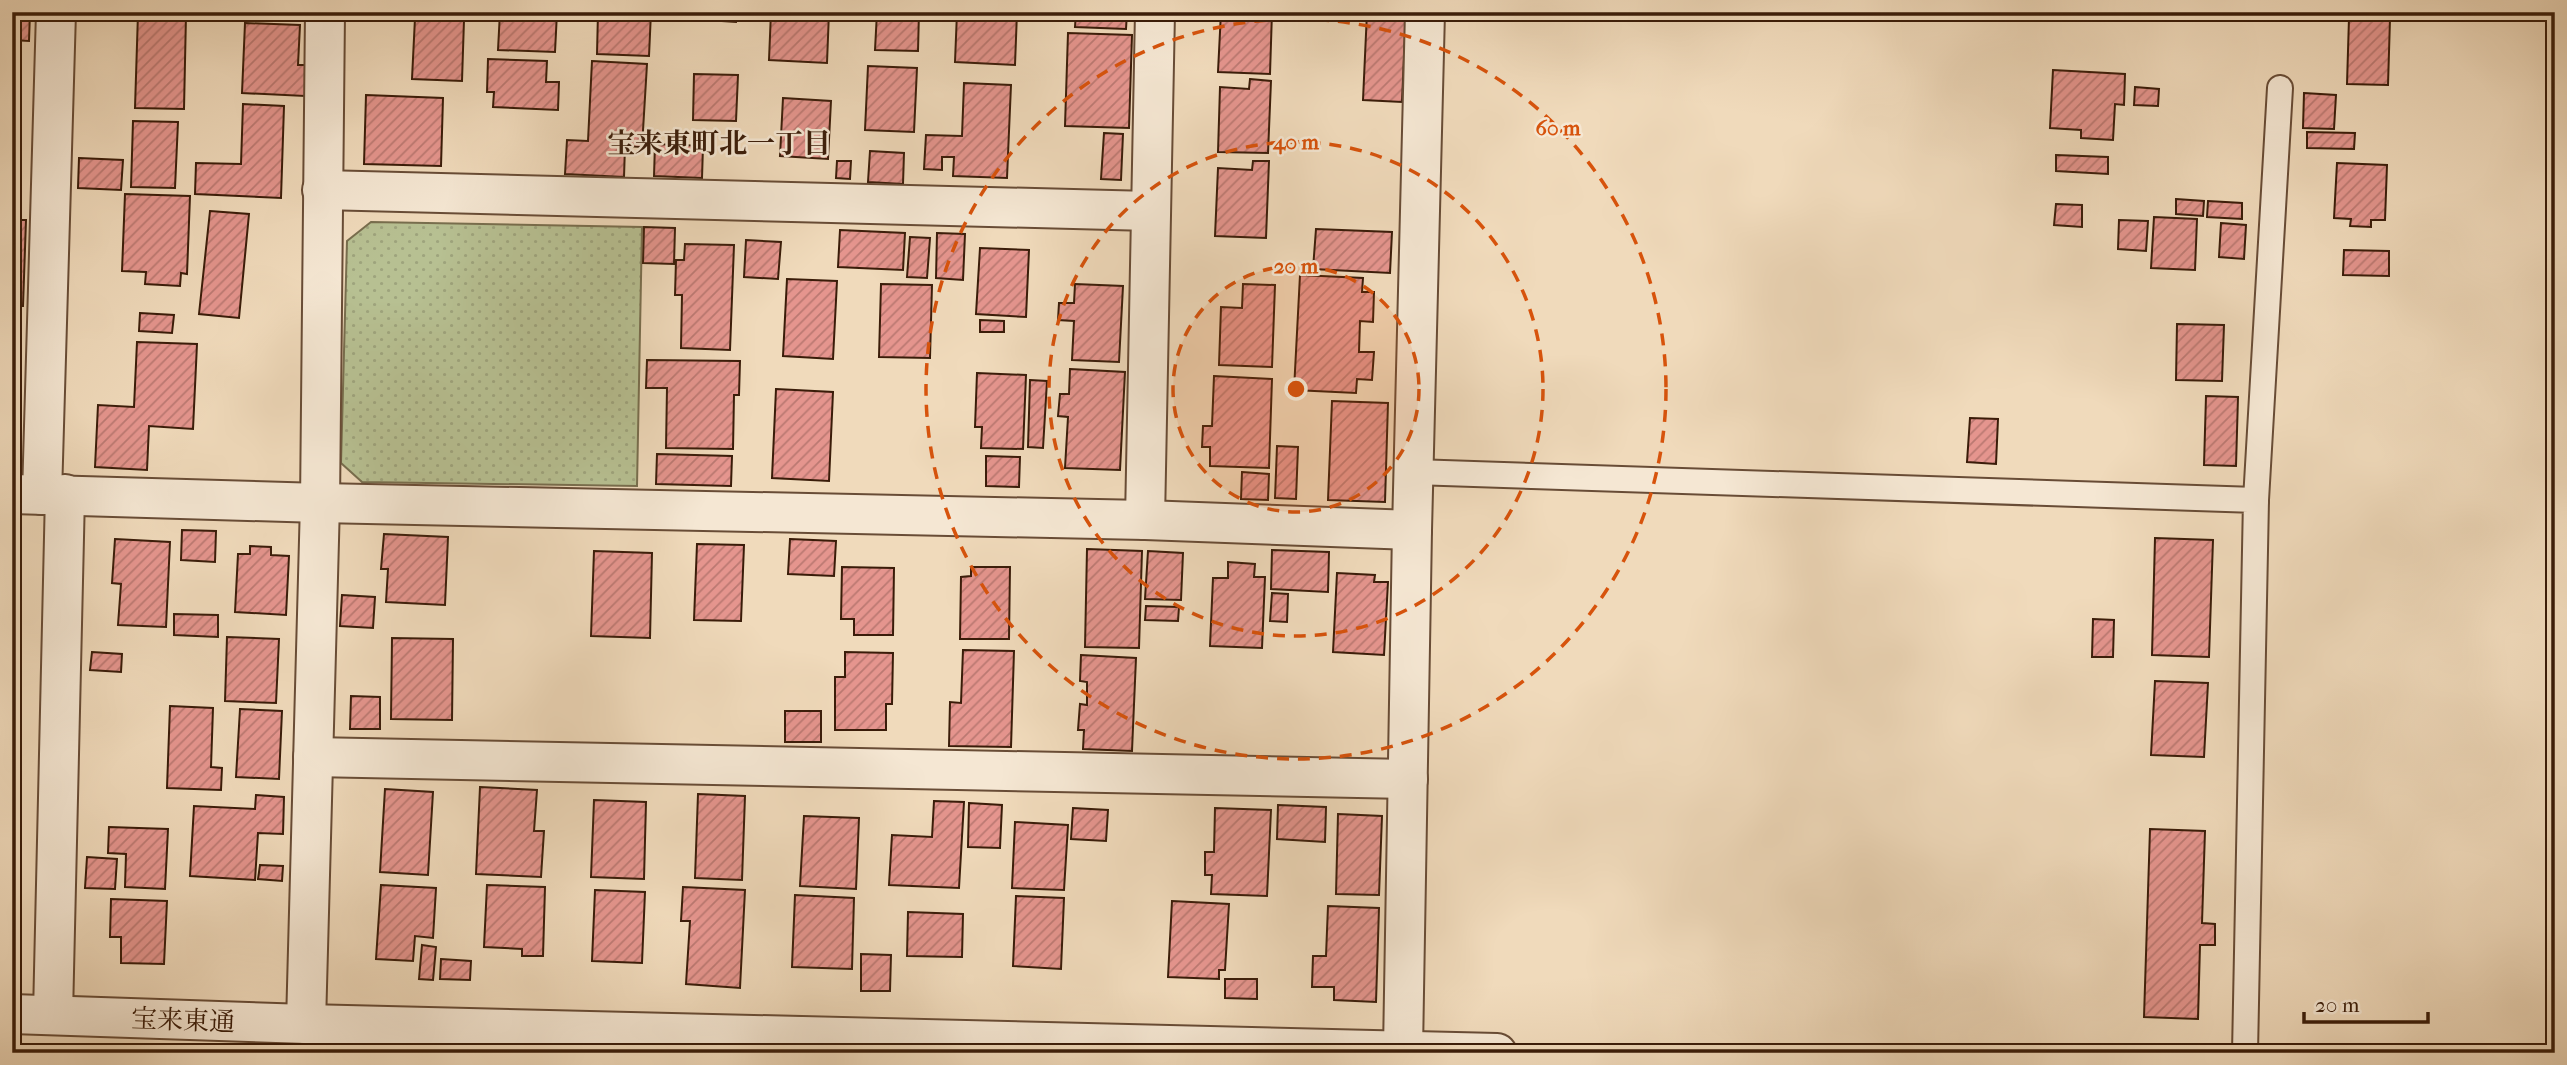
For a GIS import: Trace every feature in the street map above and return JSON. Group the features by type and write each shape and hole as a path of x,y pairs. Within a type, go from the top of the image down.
{"street":[{"path":"53,1015 40,495 56,12"},
{"path":"306,1024 320,503 325,12"},
{"path":"1144,520 1155,12"},
{"path":"1396,1051 1408,779 1425,12"},
{"path":"322,190 1150,211"},
{"path":"40,495 1144,520 1412,530"},
{"path":"313,757 1408,779"},
{"name":"宝来東通","path":"12,1014 306,1024 1497,1053"}],"lane":[{"path":"2245,1053 2256,500 2280,88"},
{"path":"1414,472 2256,500"}],"green space":[{"path":"371,222 642,227 637,486 362,482 341,463 347,241"}],"building":[{"path":"12,12 30,12 29,41 12,40"},
{"path":"288,12 288,15 240,14"},
{"path":"500,12 557,12 555,52 498,50"},
{"path":"598,12 651,12 649,56 597,54"},
{"path":"684,12 737,12 736,22 691,19"},
{"path":"771,12 829,12 827,63 769,60"},
{"path":"877,12 919,12 918,51 875,50"},
{"path":"957,12 1017,12 1015,65 955,62"},
{"path":"1076,12 1127,12 1126,29 1075,27"},
{"path":"1221,12 1272,12 1270,74 1218,72"},
{"path":"1367,12 1406,12 1402,102 1363,100"},
{"path":"138,13 186,15 184,109 135,108"},
{"path":"415,18 464,20 462,81 412,79"},
{"path":"2349,18 2390,19 2388,85 2347,84"},
{"path":"245,23 300,25 298,65 306,65 305,96 242,93"},
{"path":"1068,33 1132,35 1129,128 1065,126"},
{"path":"488,59 547,61 546,82 559,82 558,110 493,107 494,92 487,92"},
{"path":"592,61 647,64 642,147 625,146 624,177 565,174 567,140 588,141"},
{"path":"868,66 917,68 914,132 865,130"},
{"path":"2053,70 2125,74 2124,105 2115,104 2113,140 2081,138 2081,130 2050,128"},
{"path":"694,74 738,75 736,121 693,120"},
{"path":"1250,79 1271,81 1268,153 1218,152 1220,87 1249,89"},
{"path":"964,83 1011,85 1007,178 953,176 954,157 942,157 942,170 924,169 926,135 962,136"},
{"path":"2135,87 2159,89 2158,106 2134,105"},
{"path":"2304,93 2336,95 2334,129 2303,128"},
{"path":"366,95 443,98 441,166 364,164"},
{"path":"783,98 831,101 828,159 780,156"},
{"path":"243,104 284,106 281,198 195,194 196,163 241,164"},
{"path":"133,121 178,122 175,188 131,187"},
{"path":"2307,132 2355,133 2354,149 2307,148"},
{"path":"1104,133 1123,134 1121,180 1101,179"},
{"path":"655,144 703,146 702,178 654,176"},
{"path":"870,151 904,153 903,184 868,182"},
{"path":"2056,155 2108,157 2108,174 2056,171"},
{"path":"79,158 123,160 121,190 78,188"},
{"path":"837,161 851,161 850,179 836,178"},
{"path":"1253,161 1269,161 1266,238 1215,236 1218,168 1252,170"},
{"path":"2337,163 2387,165 2385,220 2371,220 2371,227 2350,226 2351,219 2334,218"},
{"path":"125,194 190,196 187,274 181,273 180,286 145,284 146,272 122,271"},
{"path":"2176,199 2204,201 2203,216 2176,214"},
{"path":"2208,201 2242,203 2242,219 2207,217"},
{"path":"2056,204 2082,205 2082,227 2054,225"},
{"path":"210,211 249,214 239,318 199,314"},
{"path":"2154,217 2197,219 2195,270 2151,268"},
{"path":"12,220 26,220 23,306 12,306"},
{"path":"2119,220 2148,221 2146,251 2118,249"},
{"path":"2221,223 2246,225 2244,259 2219,257"},
{"path":"644,227 675,228 674,264 643,263"},
{"path":"1316,229 1392,232 1390,273 1313,269"},
{"path":"840,230 905,233 903,270 838,267"},
{"path":"937,233 965,234 963,280 936,278"},
{"path":"910,237 930,238 927,278 907,277"},
{"path":"746,240 781,242 778,279 744,277"},
{"path":"685,244 734,245 730,350 681,348 682,295 675,295 676,260 684,260"},
{"path":"980,248 1029,250 1026,317 976,314"},
{"path":"2344,250 2389,251 2389,276 2343,275"},
{"path":"1300,275 1363,278 1362,292 1374,292 1373,322 1360,321 1359,352 1374,352 1372,380 1357,379 1356,393 1294,390"},
{"path":"787,279 837,281 833,359 783,356"},
{"path":"881,284 932,285 930,358 879,357"},
{"path":"1075,284 1123,286 1119,362 1072,360 1074,321 1058,320 1059,303 1074,303"},
{"path":"1243,284 1275,285 1272,367 1219,365 1221,307 1242,308"},
{"path":"12,310 15,310 14,350 12,350"},
{"path":"140,313 174,315 172,333 139,331"},
{"path":"980,320 1004,321 1004,332 980,332"},
{"path":"2177,324 2224,325 2222,381 2176,380"},
{"path":"137,342 197,344 193,429 149,426 147,470 95,467 98,405 134,407"},
{"path":"647,360 740,361 739,395 734,395 733,449 666,448 667,388 646,388"},
{"path":"1070,369 1125,372 1120,470 1065,468 1068,417 1058,416 1060,394 1069,394"},
{"path":"977,373 1026,375 1023,449 981,448 982,427 975,427"},
{"path":"1214,376 1272,379 1269,468 1210,466 1210,447 1202,447 1203,426 1212,426"},
{"path":"1030,380 1047,381 1043,448 1028,447"},
{"path":"776,389 833,392 829,481 772,478"},
{"path":"12,392 21,392 20,454 12,454"},
{"path":"2206,396 2238,397 2236,466 2204,465"},
{"path":"1332,401 1388,403 1385,502 1328,500"},
{"path":"1970,418 1998,419 1996,464 1967,462"},
{"path":"1277,446 1298,447 1296,499 1275,498"},
{"path":"657,454 732,456 731,486 656,484"},
{"path":"986,456 1020,457 1019,487 986,486"},
{"path":"1242,472 1269,474 1268,500 1241,499"},
{"path":"182,530 216,531 215,562 181,560"},
{"path":"384,534 448,537 445,605 386,602 388,569 381,569"},
{"path":"2155,538 2213,540 2209,657 2152,655"},
{"path":"115,539 170,542 166,627 118,625 121,584 112,583"},
{"path":"790,539 836,541 834,576 788,574"},
{"path":"697,544 744,545 741,621 694,620"},
{"path":"250,546 271,547 271,555 289,556 286,615 235,612 238,554 250,554"},
{"path":"1087,549 1142,551 1139,648 1085,647"},
{"path":"1272,550 1329,552 1328,592 1271,589"},
{"path":"594,551 652,553 650,638 591,636"},
{"path":"1148,551 1183,553 1181,600 1145,599"},
{"path":"1228,562 1255,564 1254,577 1265,577 1262,648 1210,646 1213,578 1228,578"},
{"path":"842,567 894,568 893,635 854,635 854,619 841,619"},
{"path":"971,567 1010,567 1009,639 960,639 961,577 971,576"},
{"path":"1337,573 1375,575 1374,582 1388,582 1384,655 1333,652"},
{"path":"1272,593 1288,594 1287,622 1270,621"},
{"path":"342,595 375,597 373,628 340,626"},
{"path":"12,598 20,598 19,706 12,706"},
{"path":"1146,606 1179,607 1178,621 1145,620"},
{"path":"174,614 218,615 218,637 174,635"},
{"path":"2093,619 2114,620 2113,657 2092,657"},
{"path":"227,637 279,639 276,703 225,701"},
{"path":"392,638 453,639 452,720 391,719"},
{"path":"963,650 1014,651 1011,747 949,746 950,702 961,703"},
{"path":"92,652 122,654 121,672 90,670"},
{"path":"845,652 893,653 892,704 886,704 886,730 835,730 835,677 845,677"},
{"path":"1081,655 1136,658 1132,751 1083,749 1084,730 1078,730 1080,704 1087,705 1087,682 1080,681"},
{"path":"2155,681 2208,683 2204,757 2151,755"},
{"path":"351,696 380,697 380,729 350,729"},
{"path":"170,706 213,708 211,767 222,768 221,790 167,788"},
{"path":"240,709 282,711 279,779 236,777"},
{"path":"785,711 821,711 821,742 785,742"},
{"path":"480,787 537,790 534,831 544,831 541,877 476,874"},
{"path":"385,789 433,792 428,875 380,872"},
{"path":"698,794 745,796 742,880 695,878"},
{"path":"256,795 284,797 283,834 258,833 255,880 190,876 194,806 255,809"},
{"path":"594,800 646,802 644,879 591,877"},
{"path":"934,801 964,802 959,888 889,885 892,835 932,837"},
{"path":"969,803 1002,805 1000,848 968,847"},
{"path":"1278,805 1326,807 1325,842 1277,839"},
{"path":"1073,808 1108,810 1106,841 1071,839"},
{"path":"1215,808 1271,810 1267,896 1211,894 1212,875 1205,875 1205,852 1214,852"},
{"path":"1338,814 1382,816 1379,895 1336,894"},
{"path":"804,816 859,818 856,889 800,886"},
{"path":"1015,822 1068,825 1064,890 1012,888"},
{"path":"109,827 168,829 165,889 125,887 126,854 108,853"},
{"path":"2150,829 2205,831 2202,923 2215,924 2215,945 2200,945 2198,1019 2144,1017"},
{"path":"87,857 117,859 115,889 85,888"},
{"path":"260,865 283,866 282,881 258,879"},
{"path":"381,885 436,888 433,938 415,936 413,961 376,959"},
{"path":"487,885 545,887 543,956 522,956 522,949 484,947"},
{"path":"683,887 745,890 740,988 686,984 690,921 681,921"},
{"path":"595,890 645,892 642,963 592,961"},
{"path":"795,895 854,898 852,969 792,967"},
{"path":"1016,896 1064,898 1061,969 1013,966"},
{"path":"111,899 167,901 164,964 121,963 121,937 110,937"},
{"path":"1172,901 1229,904 1225,970 1219,970 1219,979 1168,977"},
{"path":"1328,906 1379,908 1376,1002 1334,1000 1334,987 1312,987 1313,956 1326,956"},
{"path":"908,912 963,914 962,957 907,956"},
{"path":"422,945 436,947 433,980 419,979"},
{"path":"861,954 891,955 890,991 861,991"},
{"path":"441,959 471,961 470,980 440,979"},
{"path":"1225,979 1257,979 1257,999 1225,998"}],"district":[{"name":"宝来東町北一丁目","path":"719,143"}]}
